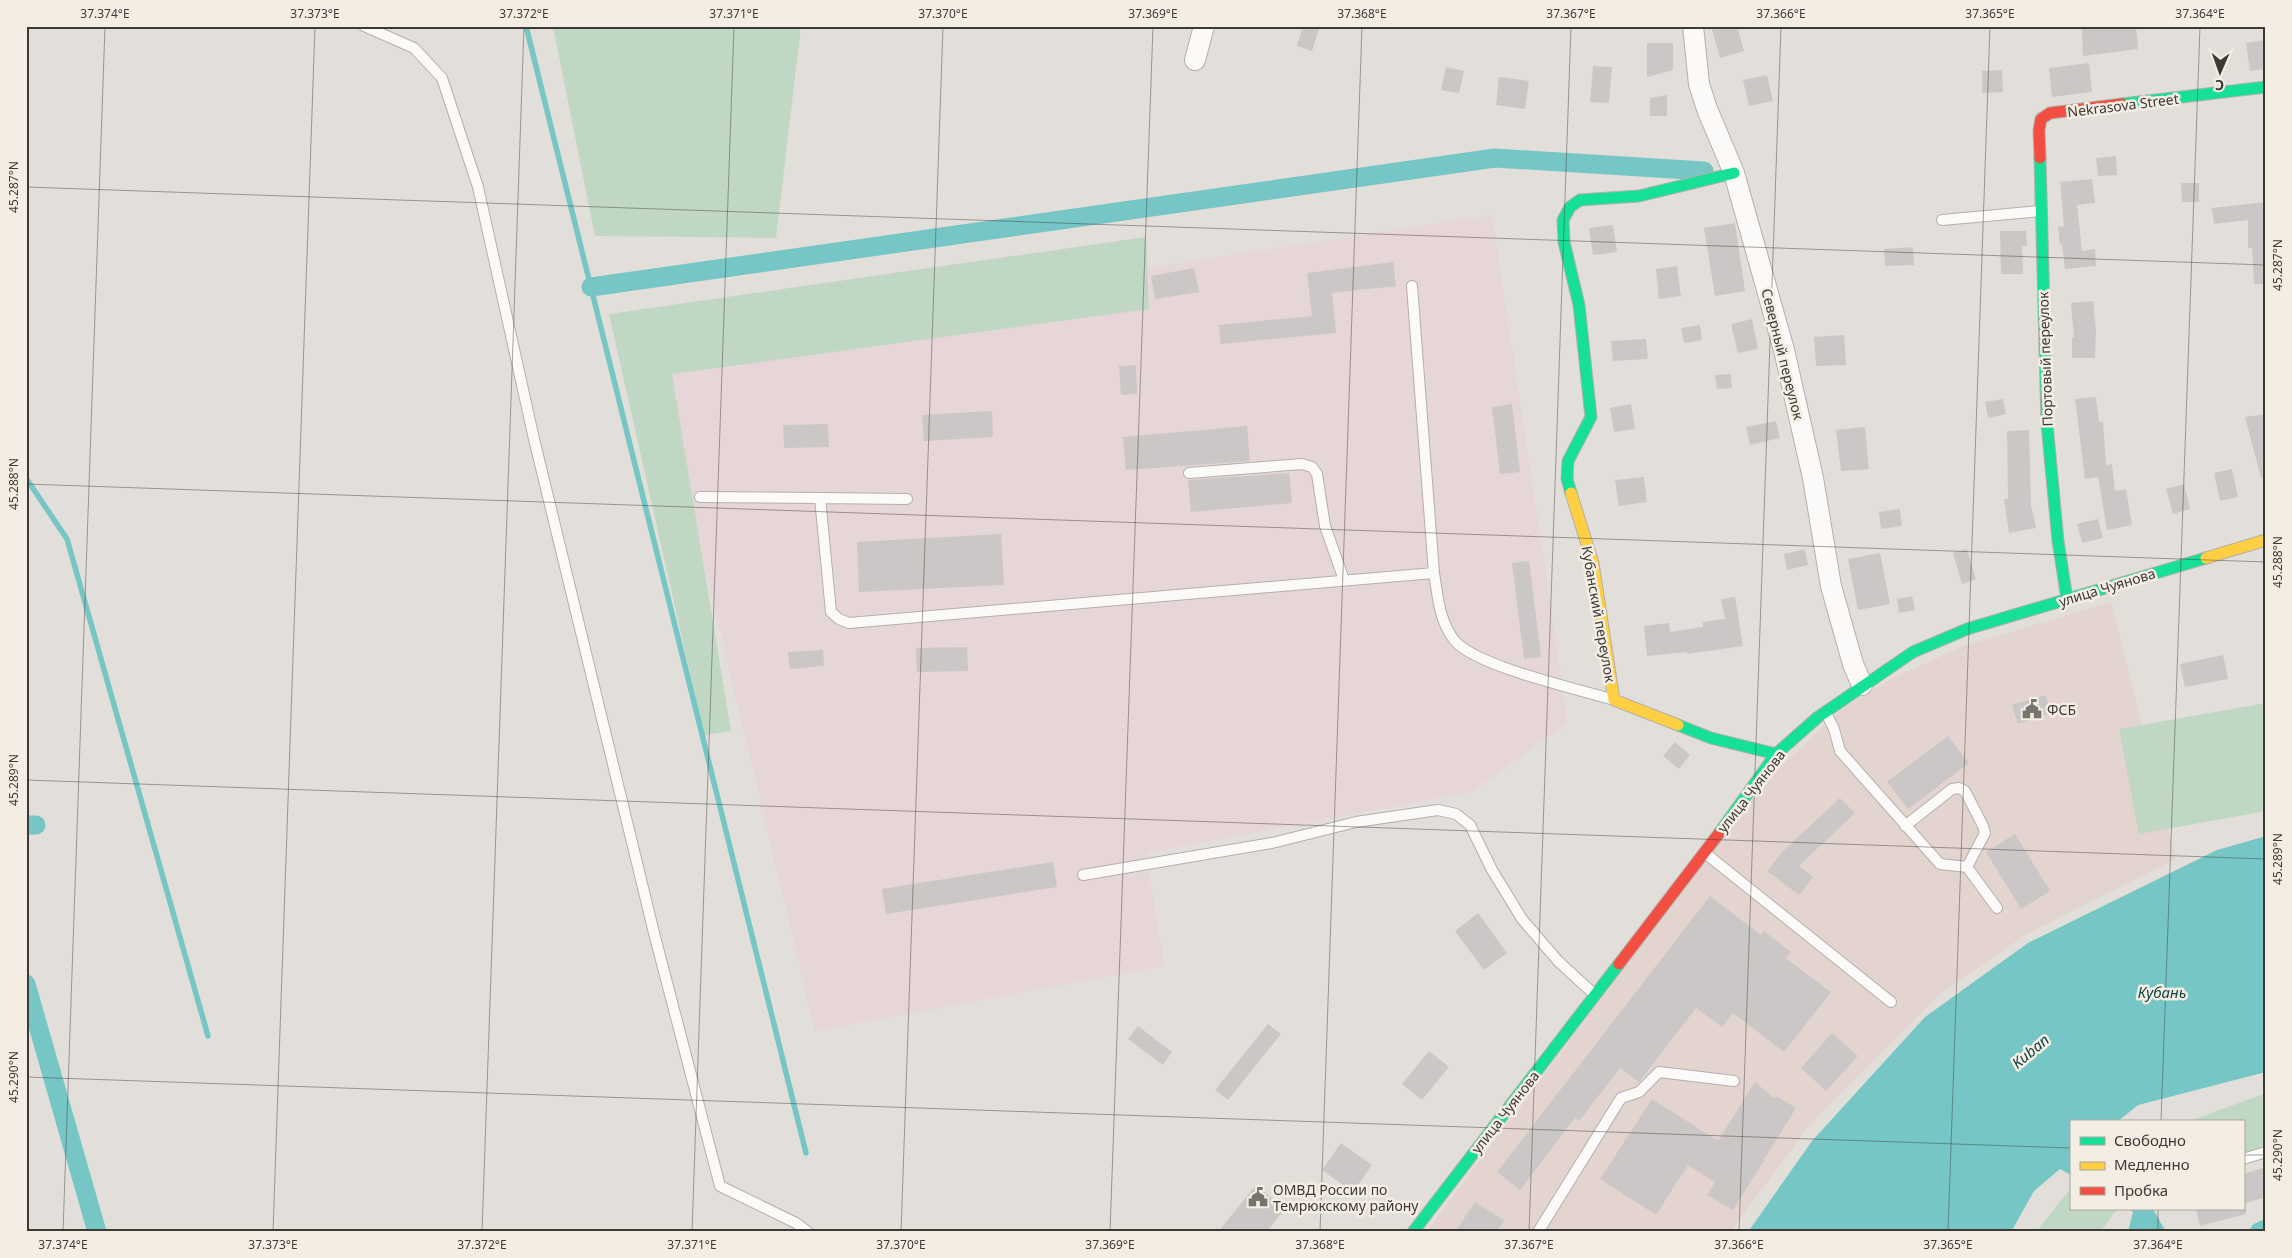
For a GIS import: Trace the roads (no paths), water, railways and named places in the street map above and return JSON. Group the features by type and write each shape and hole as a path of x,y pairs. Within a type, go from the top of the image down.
{"street":[{"path":"1194,60 1204,26"},
{"name":"Северный переулок","path":"1693,26 1700,84 1707,109 1734,173 1784,350 1813,478 1831,586 1853,664 1862,685"},
{"name":"Nekrasova Street","path":"2041,119 2050,113 2266,87"},
{"name":"Портовый переулок","path":"2041,119 2039,130 2043,311 2049,453 2056,538 2067,599"},
{"name":"Кубанский переулок","path":"1734,173 1639,196 1580,200 1570,207 1563,220 1564,242 1579,305 1591,417 1587,430 1570,453 1566,466 1567,479 1593,563 1614,700 1711,738 1776,754"},
{"name":"улица Чуянова","path":"1413,1232 1596,996 1776,754 1826,712 1862,685 1913,652 1967,629 2266,540"}],"lane":[{"path":"364,26 414,48 442,78 478,187 534,439 659,952 720,1186 796,1223 808,1232"},
{"path":"1942,220 2042,211"},
{"path":"1412,286 1434,573 1442,618 1456,642 1484,660 1614,700"},
{"path":"1189,473 1302,464 1312,467 1317,474 1325,526 1344,580"},
{"path":"700,497 907,499"},
{"path":"820,498 831,612 839,620 849,623 1434,573"},
{"path":"1826,712 1834,729 1838,748 1905,826 1940,864 1966,866 1997,908"},
{"path":"1905,826 1952,790 1959,788 1965,790 1985,833 1966,866"},
{"path":"1083,876 1272,843 1356,822 1438,810 1456,814 1470,825 1492,870 1522,919 1558,961 1596,996"},
{"path":"1704,852 1892,1002"},
{"path":"1538,1232 1621,1098 1639,1092 1659,1072 1734,1081"},
{"path":"2244,1159 2266,1152"}],"water":[{"name":"Кубань","path":"2266,836 2266,1072 2138,1105 2119,1120 2070,1120 2070,1174 2060,1169 2034,1191 2011,1232 1748,1232 1812,1141 1925,1017 2028,943 2217,850"},
{"path":"2130,1210 2154,1210 2166,1232 2128,1232 2133,1212"}],"waterway":[{"path":"526,26 806,1153"},
{"path":"591,287 1495,158 1704,171"},
{"path":"26,478 67,539 208,1036"},
{"path":"26,825 36,825"},
{"path":"26,984 97,1232"},
{"path":"2259,1232 2266,1229"}],"place":[{"name":"ФСБ","path":"2032,709"},
{"name":"ОМВД России по Темрюкскому району","path":"1258,1197"}],"water label":[{"name":"Kuban","path":"2030,1051"}]}
